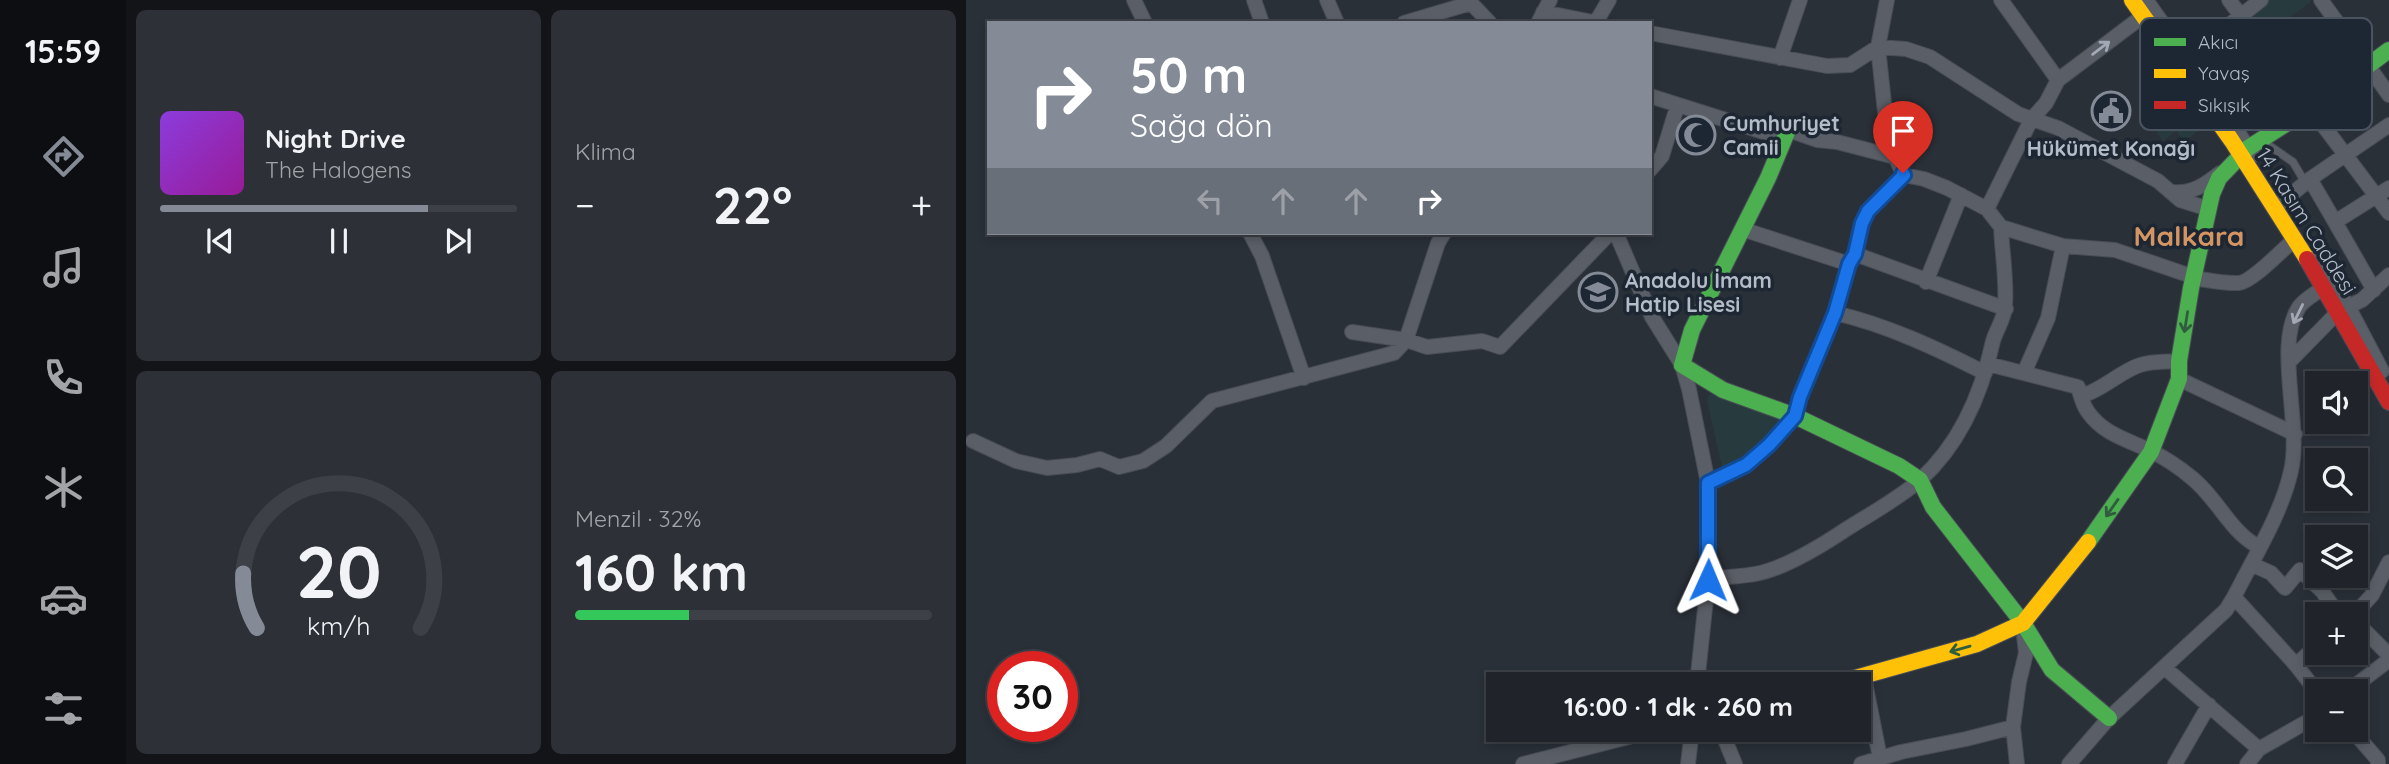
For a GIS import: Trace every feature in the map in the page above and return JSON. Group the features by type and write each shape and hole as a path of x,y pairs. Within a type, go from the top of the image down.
{"street":[{"path":"1134,0 1144,21"},
{"path":"1254,0 1261,21"},
{"path":"1327,0 1337,21"},
{"path":"1598,21 1609,0"},
{"path":"1780,58 1800,0"},
{"path":"1887,0 1878,47 1887,131 1904,175"},
{"path":"2001,0 2058,80"},
{"name":"14 Kasım Caddesi","path":"2132,0 2145,8"},
{"path":"2229,0 2242,18"},
{"path":"2235,18 2261,0"},
{"path":"2321,0 2334,18"},
{"path":"1410,21 1469,1 1488,21"},
{"path":"1987,209 2031,120 2046,103 2058,80 2145,8"},
{"path":"1544,12 1592,21"},
{"path":"1652,33 1815,65 1844,66 1878,47 1906,49 1930,57 1982,93 2031,120 2058,128 2158,181 2180,200 2209,209"},
{"path":"2372,62 2389,50"},
{"path":"2372,71 2389,95"},
{"path":"1652,97 1768,133 1788,130 1817,140 1838,142 1895,157"},
{"path":"1652,168 1662,156 1678,107"},
{"path":"2282,202 2389,125"},
{"path":"1682,365 1692,330 1788,130"},
{"name":"14 Kasım Caddesi","path":"2237,130 2250,147 2295,239 2328,285 2389,385"},
{"name":"14 Kasım Caddesi","path":"2238,130 2328,285"},
{"path":"2173,192 2184,193 2197,188 2224,171 2250,147 2277,130"},
{"path":"2327,130 2345,156 2383,192 2389,213"},
{"path":"1871,675 1977,644 2023,623 2088,542 2151,452 2179,379 2179,361 2194,278 2216,183 2224,171"},
{"path":"1708,580 1729,575 1756,574 1798,558 1832,539 1920,480 1961,429 1974,404 2006,309 2001,227 1987,209 1961,195 1924,179 1904,175"},
{"path":"1708,483 1746,465 1769,445 1795,416 1800,397 1835,313 1862,223 1868,211 1904,175"},
{"path":"2289,362 2344,310 2384,283 2335,222 2308,181"},
{"path":"2335,222 2383,192"},
{"path":"1926,282 1961,195"},
{"path":"2001,227 2063,246 2115,250 2194,278 2240,283 2254,277 2295,239"},
{"path":"1742,229 1852,259 2006,309"},
{"path":"1251,235 1262,256 1304,378"},
{"path":"973,441 1016,461 1047,467 1077,465 1100,459 1119,467 1143,461 1166,446 1212,401 1395,353 1406,340 1443,235"},
{"path":"1352,332 1406,340 1427,347 1482,341 1500,347 1608,235"},
{"path":"1617,235 1652,317 1682,365 1708,483 1708,580 1698,672"},
{"path":"2024,373 2048,318 2063,246"},
{"path":"2069,764 2109,718 2226,610 2234,597 2288,482 2295,435 2289,362 2291,333 2300,306 2328,285"},
{"name":"14 Kasım Caddesi","path":"2344,310 2389,402"},
{"path":"1835,313 1884,328 1987,369 2024,373 2078,387 2081,401 2088,413 2105,429 2151,452 2193,479 2221,507 2240,534 2259,547"},
{"path":"2081,396 2141,364 2179,361"},
{"path":"1682,365 1723,390 1795,416 1899,466 1920,480 1933,507 2023,623 2052,670 2109,718"},
{"path":"2179,379 2295,435"},
{"path":"2366,602 2389,562"},
{"path":"2251,564 2271,573 2285,588 2300,570 2330,602"},
{"path":"2234,597 2307,679"},
{"path":"2017,764 2013,727 2018,682 2026,653 2023,623"},
{"path":"2368,634 2389,655"},
{"path":"2296,665 2305,656"},
{"path":"2364,679 2389,660"},
{"path":"2165,667 2259,749"},
{"path":"2175,764 2209,705"},
{"path":"1871,712 1880,758"},
{"path":"2247,764 2259,749 2305,723"},
{"path":"1861,764 2013,727"},
{"path":"1523,764 1569,758 1619,742"},
{"path":"1688,764 1691,742"},
{"path":"1726,742 1735,764"},
{"path":"2364,742 2382,760"}],"lane":[{"path":"2250,147 2293,162 2308,181"}],"green space":[{"path":"2269,0 2311,2 2288,18 2244,18"},
{"path":"2156,130 2199,130 2184,142 2176,131 2163,141"},
{"path":"1714,393 1781,420 1781,424 1759,448 1723,471 1707,401 1709,395"}],"traffic: fast":[{"path":"2372,63 2389,50"},
{"path":"1788,130 1768,178 1692,330 1682,365 1723,390 1795,416 1899,466 1920,480 1933,507 2023,623 2052,670 2109,718"},
{"path":"2088,542 2151,452 2179,379 2179,361 2191,288 2212,194 2219,178 2248,148 2276,130"}],"traffic: slow":[{"path":"2132,0 2145,18"},
{"path":"2224,130 2307,259"},
{"path":"1871,674 1977,644 2023,623 2088,542"}],"traffic: jam":[{"path":"2307,259 2389,402"}],"place":[{"name":"Hükümet Konağı","path":"2111,111"},
{"name":"Cumhuriyet Camii","path":"1696,135"},
{"name":"Anadolu İmam Hatip Lisesi","path":"1598,292"}],"district":[{"name":"Malkara","path":"2189,235"}],"route":[{"path":"1708,580 1708,483 1746,465 1769,445 1795,416 1800,397 1835,313 1849,264 1855,254 1862,223 1868,211 1903,173"}]}
